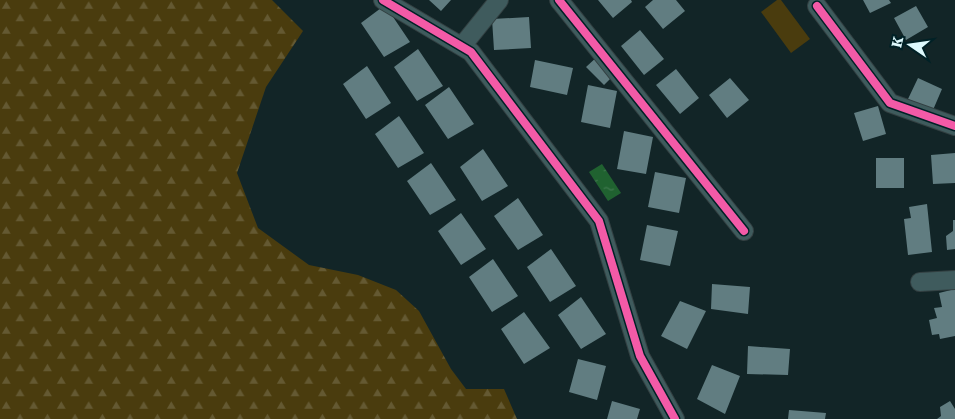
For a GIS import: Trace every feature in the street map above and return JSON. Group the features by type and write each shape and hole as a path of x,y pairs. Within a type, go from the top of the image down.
{"street":[{"path":"382,0 471,52 599,221 640,356 675,419"},
{"path":"462,46 499,0"},
{"path":"559,0 744,232"},
{"path":"817,6 890,104 955,126"},
{"path":"920,282 955,280"}],"green space":[{"path":"0,0 272,0 303,31 266,87 237,173 258,228 309,265 358,275 396,290 419,311 451,369 466,389 504,389 517,419 0,419"},
{"path":"777,0 781,0 810,39 791,53 761,12"}],"water":[{"path":"602,164 621,193 608,201 589,172"}],"building":[{"path":"429,0 451,0 441,11"},
{"path":"598,0 631,0 632,2 613,18"},
{"path":"653,0 676,0 685,11 663,29 645,7"},
{"path":"863,0 889,0 891,3 870,13"},
{"path":"385,5 410,42 384,57 361,23"},
{"path":"916,6 928,27 906,40 894,18"},
{"path":"529,17 531,48 494,50 492,19"},
{"path":"640,30 664,59 644,75 621,46"},
{"path":"418,49 443,86 417,101 394,67"},
{"path":"599,55 616,73 604,85 586,67"},
{"path":"535,60 573,68 567,95 530,87"},
{"path":"367,66 391,103 366,119 343,84"},
{"path":"676,69 699,98 680,114 656,85"},
{"path":"730,78 749,100 727,118 709,95"},
{"path":"918,78 942,89 933,110 908,99"},
{"path":"588,85 617,91 610,128 581,122"},
{"path":"449,87 474,124 448,139 425,105"},
{"path":"878,106 886,134 863,141 854,113"},
{"path":"399,116 424,153 398,168 375,134"},
{"path":"624,131 653,137 646,174 617,169"},
{"path":"483,149 508,186 482,201 460,167"},
{"path":"955,153 955,183 933,184 931,155"},
{"path":"876,158 904,158 904,188 876,188"},
{"path":"431,163 456,200 430,215 407,181"},
{"path":"655,172 686,178 679,213 648,207"},
{"path":"518,198 543,235 518,250 494,216"},
{"path":"927,204 932,252 908,255 904,219 911,218 909,207"},
{"path":"461,213 486,249 461,265 438,231"},
{"path":"953,220 955,220 955,249 947,250 946,236 953,231"},
{"path":"647,225 678,231 670,266 640,260"},
{"path":"551,249 576,286 550,302 527,267"},
{"path":"493,259 518,296 492,312 469,277"},
{"path":"712,284 750,287 748,314 711,309"},
{"path":"955,289 955,336 940,339 939,334 932,335 929,320 937,318 934,308 942,307 939,293"},
{"path":"581,297 606,334 581,349 558,315"},
{"path":"680,301 706,311 687,349 661,336"},
{"path":"524,312 550,348 524,364 501,329"},
{"path":"748,346 790,349 788,375 747,374"},
{"path":"578,359 606,366 597,400 569,392"},
{"path":"712,365 740,376 725,414 697,399"},
{"path":"612,401 640,409 637,419 607,419"},
{"path":"950,401 955,409 955,419 937,419 941,416 940,407"},
{"path":"789,410 826,413 825,419 788,419"}],"cycle path":[{"path":"383,0 471,52 599,221 640,356 675,419"},
{"path":"559,0 744,231"},
{"path":"817,6 890,103 955,126"}]}
